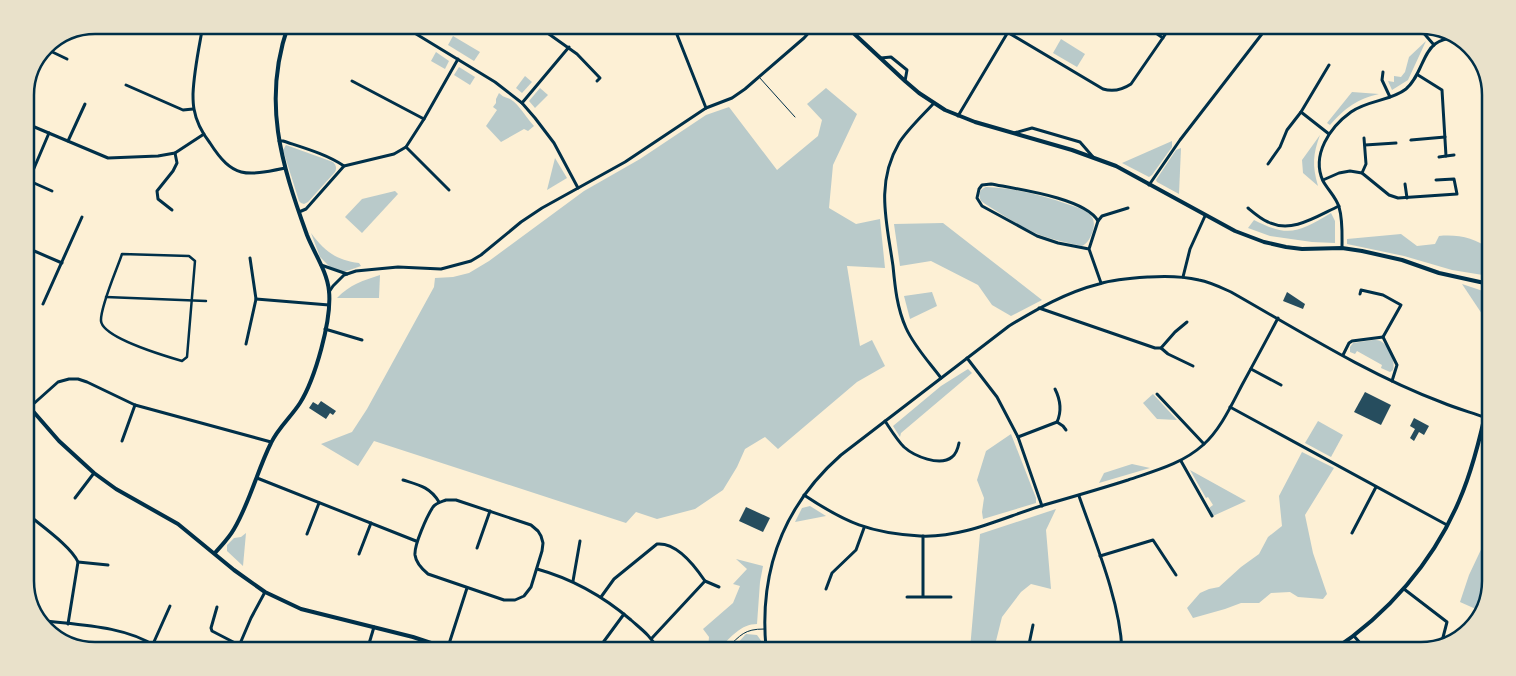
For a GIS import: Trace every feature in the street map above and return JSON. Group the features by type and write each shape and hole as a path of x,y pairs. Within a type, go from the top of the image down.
{"street":[{"path":"201,34 194,75 193,109 204,134 218,156 233,170 246,173 260,173 285,168"},
{"path":"215,553 233,530 271,442 278,430 300,403 310,383 325,329 329,292 327,280 312,250 285,168 279,141 275,111 275,85 277,66 285,34"},
{"path":"416,34 496,82 522,103 554,143 578,188"},
{"path":"549,34 568,47 592,69 600,78 597,82"},
{"path":"677,34 706,108"},
{"path":"329,292 339,280 347,274 356,271 398,268 441,269 451,268 471,261 482,255 535,213 624,162 706,108 732,98 808,34"},
{"path":"855,34 905,81 934,103 958,116 1093,157 1116,166 1235,231 1264,242 1286,247 1302,249 1342,248 1362,251 1402,260 1439,273 1482,282"},
{"path":"958,116 1007,34"},
{"path":"1011,34 1111,92 1125,88 1130,84 1166,34"},
{"path":"1157,34 1163,38"},
{"path":"1149,184 1180,140 1262,34"},
{"path":"1425,34 1434,44"},
{"path":"1342,248 1339,206 1323,180 1319,166 1320,154 1330,134 1341,120 1352,111 1368,103 1401,93 1418,75 1425,58 1434,44 1446,39"},
{"path":"522,103 568,47"},
{"path":"52,51 67,58"},
{"path":"881,58 891,57 907,70 905,81"},
{"path":"299,212 306,209 344,166 394,154 406,148 458,59"},
{"path":"1268,164 1280,147 1287,130 1301,112 1329,65"},
{"path":"1383,72 1382,80 1390,97"},
{"path":"1418,75 1442,90 1446,156"},
{"path":"352,81 424,119"},
{"path":"126,85 183,110 193,109"},
{"path":"934,103 899,142 891,161 886,183 884,206 896,294 901,314 911,337 941,378"},
{"path":"68,141 85,104"},
{"path":"1301,112 1330,134"},
{"path":"34,127 108,158 175,154 204,134"},
{"path":"1014,133 1032,128 1080,142 1093,157"},
{"path":"34,164 49,133"},
{"path":"1411,140 1445,137"},
{"path":"1362,173 1366,164 1364,138"},
{"path":"279,141 335,160 344,166"},
{"path":"1365,145 1396,143"},
{"path":"406,148 449,190"},
{"path":"172,210 158,199 157,191 177,163 175,154"},
{"path":"1439,157 1454,156"},
{"path":"1323,180 1350,171 1362,173 1392,197 1407,198 1457,194 1454,179 1436,180"},
{"path":"34,182 52,190"},
{"path":"1089,249 1058,243 1037,236 982,206 977,198 979,189 982,185 991,184 1052,196 1082,207 1098,221"},
{"path":"1405,184 1407,198"},
{"path":"1248,208 1268,222 1282,226 1296,225 1339,206"},
{"path":"1101,283 1089,249 1098,221 1102,216 1128,208"},
{"path":"1183,277 1190,249 1205,216"},
{"path":"43,304 82,218"},
{"path":"34,251 62,262"},
{"path":"122,254 189,256 195,261 192,300 187,358 182,361 117,338 102,325 101,319 106,297 122,254"},
{"path":"246,344 256,299 250,258"},
{"path":"320,265 347,274"},
{"path":"765,642 764,629 768,578 784,529 804,495 827,468 1009,326 1038,308 1078,290 1101,283 1136,278 1168,276 1199,280 1223,288 1392,381 1441,402 1482,416"},
{"path":"1360,294 1362,290 1383,296 1402,305 1383,337"},
{"path":"106,297 206,301"},
{"path":"256,299 328,305"},
{"path":"1038,308 1155,348 1161,348 1168,354 1193,366"},
{"path":"804,495 832,513 864,528 892,534 923,536 968,530 1144,474 1181,460 1204,444 1230,407 1278,318"},
{"path":"1161,348 1175,332 1188,322"},
{"path":"325,329 362,340"},
{"path":"1343,355 1352,341 1383,337"},
{"path":"1383,337 1397,365 1392,381"},
{"path":"967,358 997,397 1018,437 1042,506"},
{"path":"1251,369 1281,385"},
{"path":"34,403 58,382 78,379 135,405 271,442"},
{"path":"1055,389 1060,412 1058,422"},
{"path":"1157,394 1204,444"},
{"path":"122,441 135,405"},
{"path":"1230,407 1447,525"},
{"path":"34,412 59,442 94,474 116,489 178,524 234,570 274,598 301,608 428,642"},
{"path":"885,421 902,445 911,453 922,458 950,459 954,456 959,443"},
{"path":"1018,437 1058,422"},
{"path":"1058,422 1066,430"},
{"path":"1345,642 1380,614 1404,590 1431,553 1459,500 1477,448 1482,426"},
{"path":"1181,460 1212,516"},
{"path":"75,498 94,474"},
{"path":"257,478 417,541"},
{"path":"403,480 429,489 439,502"},
{"path":"1352,533 1376,487"},
{"path":"1079,496 1114,603 1121,642"},
{"path":"456,500 531,525 538,531 543,543 531,587 524,596 515,600 504,600 428,574 420,567 415,556 417,541 434,506 439,502 456,500"},
{"path":"306,534 319,503"},
{"path":"478,548 490,511"},
{"path":"34,520 68,548 78,562 68,624"},
{"path":"358,554 371,523"},
{"path":"826,589 832,573 856,550 864,528"},
{"path":"923,536 923,596"},
{"path":"1100,556 1153,540 1176,574"},
{"path":"573,581 580,541"},
{"path":"601,597 614,579 658,544 676,548 705,581 718,587"},
{"path":"78,562 108,565"},
{"path":"537,569 558,574 601,597 624,614 652,638 654,642"},
{"path":"652,638 705,581"},
{"path":"450,642 467,588"},
{"path":"1404,590 1447,622 1443,639"},
{"path":"241,642 265,592"},
{"path":"907,597 950,597"},
{"path":"155,642 170,606"},
{"path":"217,607 211,628 212,631 232,642"},
{"path":"603,642 624,614"},
{"path":"50,622 117,631 133,635 148,642"},
{"path":"1029,642 1033,624"},
{"path":"370,642 374,627"},
{"path":"1354,636 1359,642"}],"lane":[{"path":"759,76 795,117"},
{"path":"734,642 746,631 764,629"}],"shaded area":[{"path":"453,36 480,52 474,61 448,45"},
{"path":"1061,39 1085,54 1077,67 1053,53"},
{"path":"1426,41 1408,80 1392,90 1388,81 1394,82 1394,76 1401,77 1405,72 1409,57"},
{"path":"436,52 449,61 445,69 431,61"},
{"path":"459,67 475,77 470,85 454,75"},
{"path":"525,76 532,82 522,93 516,88"},
{"path":"540,88 548,95 535,108 529,101"},
{"path":"826,88 857,114 833,165 829,208 856,224 880,219 885,268 847,266 860,346 872,340 885,366 857,382 778,449 765,437 745,449 723,490 695,509 657,519 636,512 626,523 374,441 358,466 321,444 352,432 367,409 434,287 435,278 453,277 469,273 489,261 584,191 640,159 706,115 729,107 777,170 818,136 822,120 807,104"},
{"path":"1352,92 1379,94 1358,102 1346,109 1330,125 1327,123"},
{"path":"499,93 517,104 534,126 528,131 524,129 501,142 486,126 497,110 493,107"},
{"path":"1320,135 1314,160 1318,186 1303,173 1302,160"},
{"path":"1172,141 1172,147 1149,177 1122,163"},
{"path":"286,145 333,162 336,167 335,172 304,204 299,201 283,150"},
{"path":"1181,148 1179,194 1156,180 1176,150"},
{"path":"555,158 567,178 547,190"},
{"path":"986,187 1028,193 1082,209 1092,216 1094,228 1086,243 1082,246 1040,235 1010,220 981,201 980,192"},
{"path":"395,191 398,194 362,233 345,217 362,199"},
{"path":"1331,213 1335,221 1335,243 1270,236 1248,228 1254,220 1276,229 1294,230 1310,225"},
{"path":"943,223 1042,300 1011,316 992,305 978,285 931,261 900,266 894,224"},
{"path":"311,233 331,254 344,260 359,263 361,266 344,272 330,267 320,257"},
{"path":"1401,234 1417,246 1435,244 1439,236 1459,236 1482,244 1482,275 1452,270 1404,256 1347,244 1347,239"},
{"path":"380,275 379,298 337,298 352,286"},
{"path":"1462,284 1482,291 1482,314"},
{"path":"932,292 937,306 910,319 904,296"},
{"path":"1378,340 1385,344 1389,351 1394,367 1390,372 1381,368 1382,365 1357,351 1355,354 1350,352 1350,347 1353,343"},
{"path":"968,369 972,373 901,433 900,437 893,426 941,386"},
{"path":"1153,394 1177,420 1157,419 1143,403"},
{"path":"1318,421 1343,435 1331,457 1305,443"},
{"path":"1011,434 1036,498 1036,503 983,519 984,498 977,480 986,451"},
{"path":"1302,452 1334,468 1305,515 1313,553 1327,594 1323,599 1298,597 1290,592 1271,593 1259,603 1241,603 1193,618 1187,608 1200,593 1219,587 1259,554 1268,537 1282,526 1279,496"},
{"path":"1132,464 1150,468 1099,483 1104,473"},
{"path":"1190,470 1246,501 1213,516 1209,508 1213,505 1208,497 1206,498"},
{"path":"810,506 826,516 795,522 802,508"},
{"path":"1056,509 1046,530 1051,589 1031,584 1021,592 1002,617 996,642 971,642 980,534"},
{"path":"246,533 243,566 227,551 227,545 234,538 241,537"},
{"path":"1482,547 1481,593 1476,609 1460,602 1469,575"},
{"path":"736,559 763,566 757,624 746,626 726,642 709,642 709,637 703,629 733,603 740,586 733,584 747,569"},
{"path":"746,634 757,635 762,642 739,642"}],"building":[{"path":"1287,292 1305,304 1303,309 1283,301"},
{"path":"1365,392 1391,405 1381,425 1354,412"},
{"path":"321,401 336,411 333,415 330,413 326,419 309,408 313,402 318,405"},
{"path":"1414,418 1429,426 1424,435 1419,432 1414,441 1410,438 1415,429 1410,426"},
{"path":"746,507 770,518 763,532 739,521"}]}
